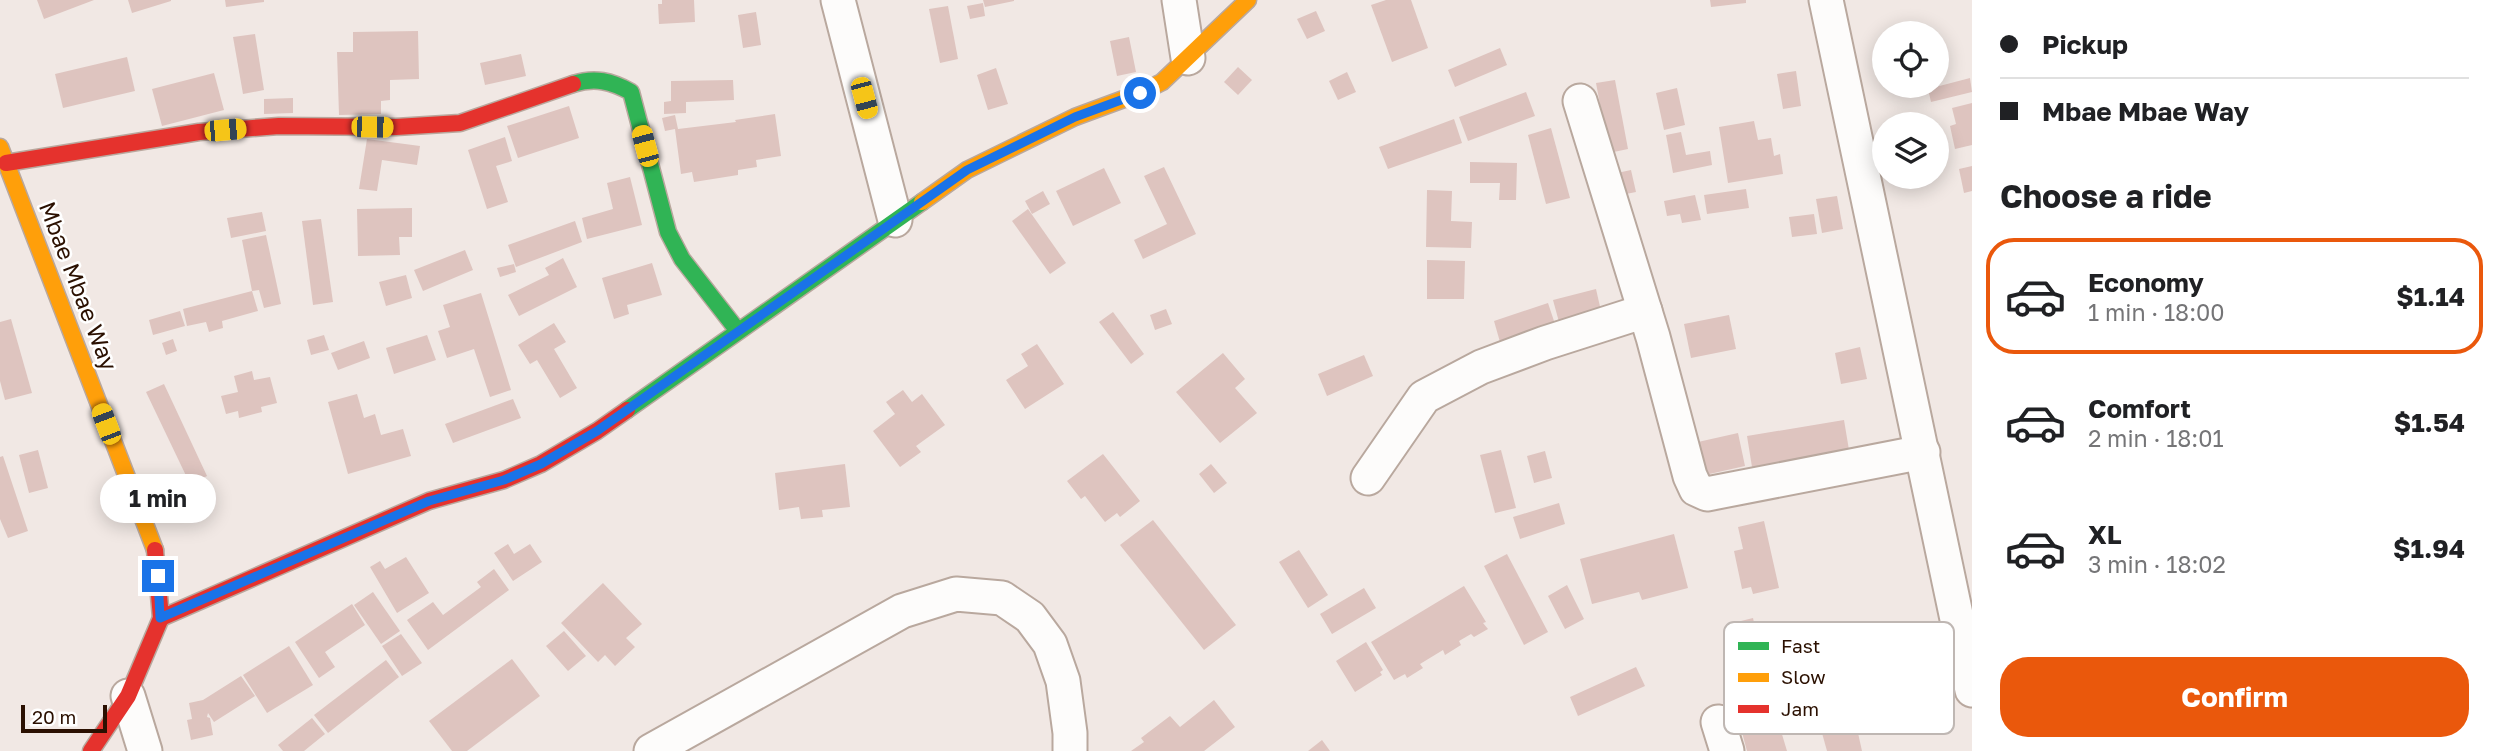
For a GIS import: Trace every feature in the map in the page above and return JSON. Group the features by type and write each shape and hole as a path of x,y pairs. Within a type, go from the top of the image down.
{"street":[{"path":"838,0 895,220"},
{"path":"1179,0 1188,58"},
{"path":"160,618 429,501 504,480 541,464 597,431 967,170 1075,117 1162,82 1248,0"},
{"path":"1826,0 1972,690"},
{"path":"6,163 199,132 279,126 396,127 460,123 599,78 614,82 631,92 668,232 682,260 738,331"},
{"path":"1580,101 1645,311 1690,476 1696,489 1707,494 1923,453"},
{"name":"Mbae Mbae Way","path":"0,147 157,555 160,618 128,696 92,751"},
{"path":"1368,478 1424,397 1480,367 1645,311"},
{"path":"651,751 902,611 956,594 1002,598 1030,617 1049,644 1063,681 1070,751"},
{"path":"128,696 145,751"}],"building":[{"path":"37,0 94,0 44,19"},
{"path":"128,0 171,0 171,1 132,13"},
{"path":"225,0 264,0 264,2 226,7"},
{"path":"662,0 694,0 695,22 659,24 658,4 662,4"},
{"path":"983,0 1014,0 1014,1 985,7"},
{"path":"1386,0 1411,0 1428,48 1392,62 1371,5"},
{"path":"1710,0 1746,0 1746,3 1711,7"},
{"path":"983,3 985,16 970,19 967,6"},
{"path":"948,6 958,59 940,63 929,9"},
{"path":"1316,11 1325,31 1307,39 1297,19"},
{"path":"756,12 761,45 743,48 738,15"},
{"path":"418,31 419,79 390,80 390,100 381,101 381,114 339,115 337,52 353,52 353,32"},
{"path":"255,34 264,90 243,94 233,37"},
{"path":"1129,37 1136,72 1117,76 1110,41"},
{"path":"1500,48 1507,65 1455,87 1448,70"},
{"path":"521,54 526,76 485,85 480,63"},
{"path":"127,57 135,91 63,108 55,74"},
{"path":"1238,67 1252,80 1238,95 1224,82"},
{"path":"996,68 1008,104 988,110 977,75"},
{"path":"1796,71 1801,106 1783,109 1777,74"},
{"path":"1347,72 1356,92 1338,100 1329,81"},
{"path":"214,73 224,110 162,126 152,89"},
{"path":"1970,78 1972,92 1949,98 1949,84"},
{"path":"733,80 734,100 686,102 686,113 664,114 664,102 671,101 671,81"},
{"path":"1615,80 1628,149 1609,153 1596,83"},
{"path":"1677,88 1685,125 1664,130 1656,93"},
{"path":"1526,92 1535,116 1468,141 1459,117"},
{"path":"293,98 293,113 264,114 264,99"},
{"path":"1930,98 1947,98 1931,102"},
{"path":"1972,103 1972,145 1955,149 1950,126 1956,124 1952,108"},
{"path":"569,106 579,138 518,158 507,126"},
{"path":"775,114 781,156 756,160 757,167 738,170 738,175 694,182 692,172 681,174 675,129 665,131 662,118 675,115 678,129"},
{"path":"1454,119 1462,143 1388,169 1379,147"},
{"path":"1754,121 1758,140 1771,138 1774,156 1780,154 1783,174 1728,183 1719,127"},
{"path":"1551,128 1570,198 1546,204 1528,135"},
{"path":"1681,132 1686,155 1710,151 1712,165 1673,173 1666,135"},
{"path":"505,137 512,161 496,166 508,202 487,209 468,150"},
{"path":"367,139 420,146 417,165 382,160 377,191 359,189"},
{"path":"1470,162 1517,163 1516,200 1499,200 1500,183 1470,183"},
{"path":"1972,166 1972,191 1964,193 1959,169"},
{"path":"1164,167 1196,234 1143,259 1134,240 1167,224 1144,176"},
{"path":"1104,168 1121,203 1073,226 1056,191"},
{"path":"1631,170 1636,192 1621,195 1617,173"},
{"path":"630,177 642,225 587,239 582,218 613,209 607,183"},
{"path":"1746,189 1749,208 1707,214 1704,195"},
{"path":"1427,190 1452,191 1451,221 1472,222 1471,248 1426,247"},
{"path":"1043,191 1050,204 1032,214 1025,201"},
{"path":"1695,195 1701,220 1682,223 1680,214 1667,216 1664,201"},
{"path":"1837,196 1843,229 1822,233 1816,199"},
{"path":"412,208 412,237 399,237 400,255 358,256 357,209"},
{"path":"1028,209 1066,263 1050,274 1012,221"},
{"path":"262,212 266,231 231,238 227,218"},
{"path":"1814,214 1817,234 1792,237 1789,217"},
{"path":"321,219 333,302 313,305 302,221"},
{"path":"575,221 582,242 516,267 508,245"},
{"path":"266,235 281,304 264,308 259,290 252,291 242,240"},
{"path":"465,250 473,270 423,291 414,270"},
{"path":"563,258 577,287 519,316 508,295 549,275 545,268"},
{"path":"1427,260 1465,261 1464,299 1427,299"},
{"path":"652,263 662,295 627,305 629,314 614,319 602,278"},
{"path":"514,264 516,272 500,277 497,268"},
{"path":"406,275 412,298 386,306 379,282"},
{"path":"1596,289 1601,311 1559,322 1553,300"},
{"path":"252,291 258,311 222,321 223,328 209,332 206,322 187,326 183,309"},
{"path":"481,293 511,390 490,397 474,349 447,358 438,331 450,327 443,305"},
{"path":"1548,303 1555,324 1500,342 1494,321"},
{"path":"1166,309 1172,324 1155,330 1150,315"},
{"path":"180,311 185,326 153,335 149,320"},
{"path":"1113,312 1144,354 1131,364 1099,322"},
{"path":"1729,315 1736,349 1691,358 1684,324"},
{"path":"11,319 32,393 5,400 0,381 0,322"},
{"path":"554,323 566,342 554,349 577,388 560,398 537,360 530,364 518,345"},
{"path":"324,335 329,350 311,355 307,340"},
{"path":"427,335 436,360 394,374 386,348"},
{"path":"173,339 177,351 166,355 162,343"},
{"path":"364,341 370,358 338,370 331,353"},
{"path":"1037,344 1064,384 1025,409 1006,380 1028,366 1021,354"},
{"path":"1860,347 1867,379 1841,384 1835,353"},
{"path":"1223,353 1245,379 1235,388 1257,413 1220,443 1176,392"},
{"path":"1364,355 1373,376 1327,396 1318,374"},
{"path":"252,371 254,380 270,377 277,403 261,407 262,412 239,418 238,411 226,414 221,396 238,392 234,376"},
{"path":"164,384 207,476 190,484 146,392"},
{"path":"903,390 912,402 922,394 945,425 916,446 921,452 900,467 873,431 895,414 886,402"},
{"path":"357,394 364,418 375,414 381,435 403,429 411,456 348,474 328,402"},
{"path":"513,399 521,418 453,443 445,424"},
{"path":"1844,420 1849,450 1752,467 1747,436"},
{"path":"1738,433 1745,466 1705,475 1698,442"},
{"path":"38,450 48,488 29,493 19,455"},
{"path":"1501,450 1516,508 1495,513 1480,455"},
{"path":"1545,451 1552,478 1534,483 1527,456"},
{"path":"1103,454 1140,501 1120,517 1117,513 1105,522 1085,496 1081,499 1067,481"},
{"path":"3,456 28,531 8,538 0,519 0,457"},
{"path":"845,464 850,507 822,510 823,517 801,519 799,507 779,510 775,473"},
{"path":"1211,464 1227,483 1214,493 1199,474"},
{"path":"1559,503 1565,524 1520,539 1513,517"},
{"path":"1153,520 1236,625 1204,650 1120,545"},
{"path":"1764,521 1779,588 1753,594 1751,587 1742,589 1734,551 1743,549 1738,527"},
{"path":"1674,534 1688,588 1642,600 1639,592 1592,604 1580,559"},
{"path":"508,544 514,554 530,544 542,562 513,581 494,553"},
{"path":"1299,550 1328,595 1308,608 1279,562"},
{"path":"1507,554 1548,632 1524,645 1484,566"},
{"path":"406,557 429,593 397,613 370,567 380,561 385,569"},
{"path":"494,569 509,590 428,650 407,620 433,602 443,615 481,587 477,582"},
{"path":"603,583 642,624 626,638 635,647 615,666 605,655 598,662 561,623"},
{"path":"1567,585 1584,619 1565,629 1548,596"},
{"path":"1464,586 1488,629 1459,641 1461,645 1445,655 1443,650 1420,664 1423,668 1407,678 1405,674 1394,680 1371,642"},
{"path":"1364,588 1376,608 1332,634 1320,614"},
{"path":"373,592 400,631 381,644 354,605"},
{"path":"352,604 365,625 325,652 335,667 319,678 295,642"},
{"path":"1753,618 1754,622 1737,622"},
{"path":"564,631 586,656 568,671 546,646"},
{"path":"401,634 422,663 402,676 382,646"},
{"path":"1366,642 1383,670 1380,672 1382,675 1355,692 1336,661"},
{"path":"289,646 313,685 267,713 243,675"},
{"path":"512,659 540,696 467,751 452,751 429,721"},
{"path":"386,660 399,677 328,733 314,715"},
{"path":"1636,667 1645,686 1578,716 1570,697"},
{"path":"241,676 255,696 214,722 208,713 213,735 191,740 187,720 192,719 189,703 203,700"},
{"path":"1214,700 1235,727 1204,751 1131,751 1144,742 1141,738 1170,716 1180,727"},
{"path":"312,718 325,734 304,751 283,751 278,745"},
{"path":"1742,734 1782,734 1787,751 1747,751"},
{"path":"1822,734 1858,734 1862,751 1827,751"},
{"path":"1322,740 1330,751 1308,751"}],"traffic: fast":[{"path":"573,84 603,81 631,92 668,232 682,259 738,331"},
{"path":"627,410 922,202"}],"traffic: slow":[{"path":"922,202 967,170 1075,117 1162,82 1248,0"},
{"path":"0,147 155,550"}],"traffic: jam":[{"path":"6,163 199,132 279,126 396,127 460,123 573,84"},
{"path":"161,618 429,501 504,480 541,464 627,410"},
{"path":"91,751 128,696 161,618 155,550"}],"route":[{"path":"158,576 160,618 429,501 504,480 541,464 597,431 967,170 1075,117 1140,93"}]}
